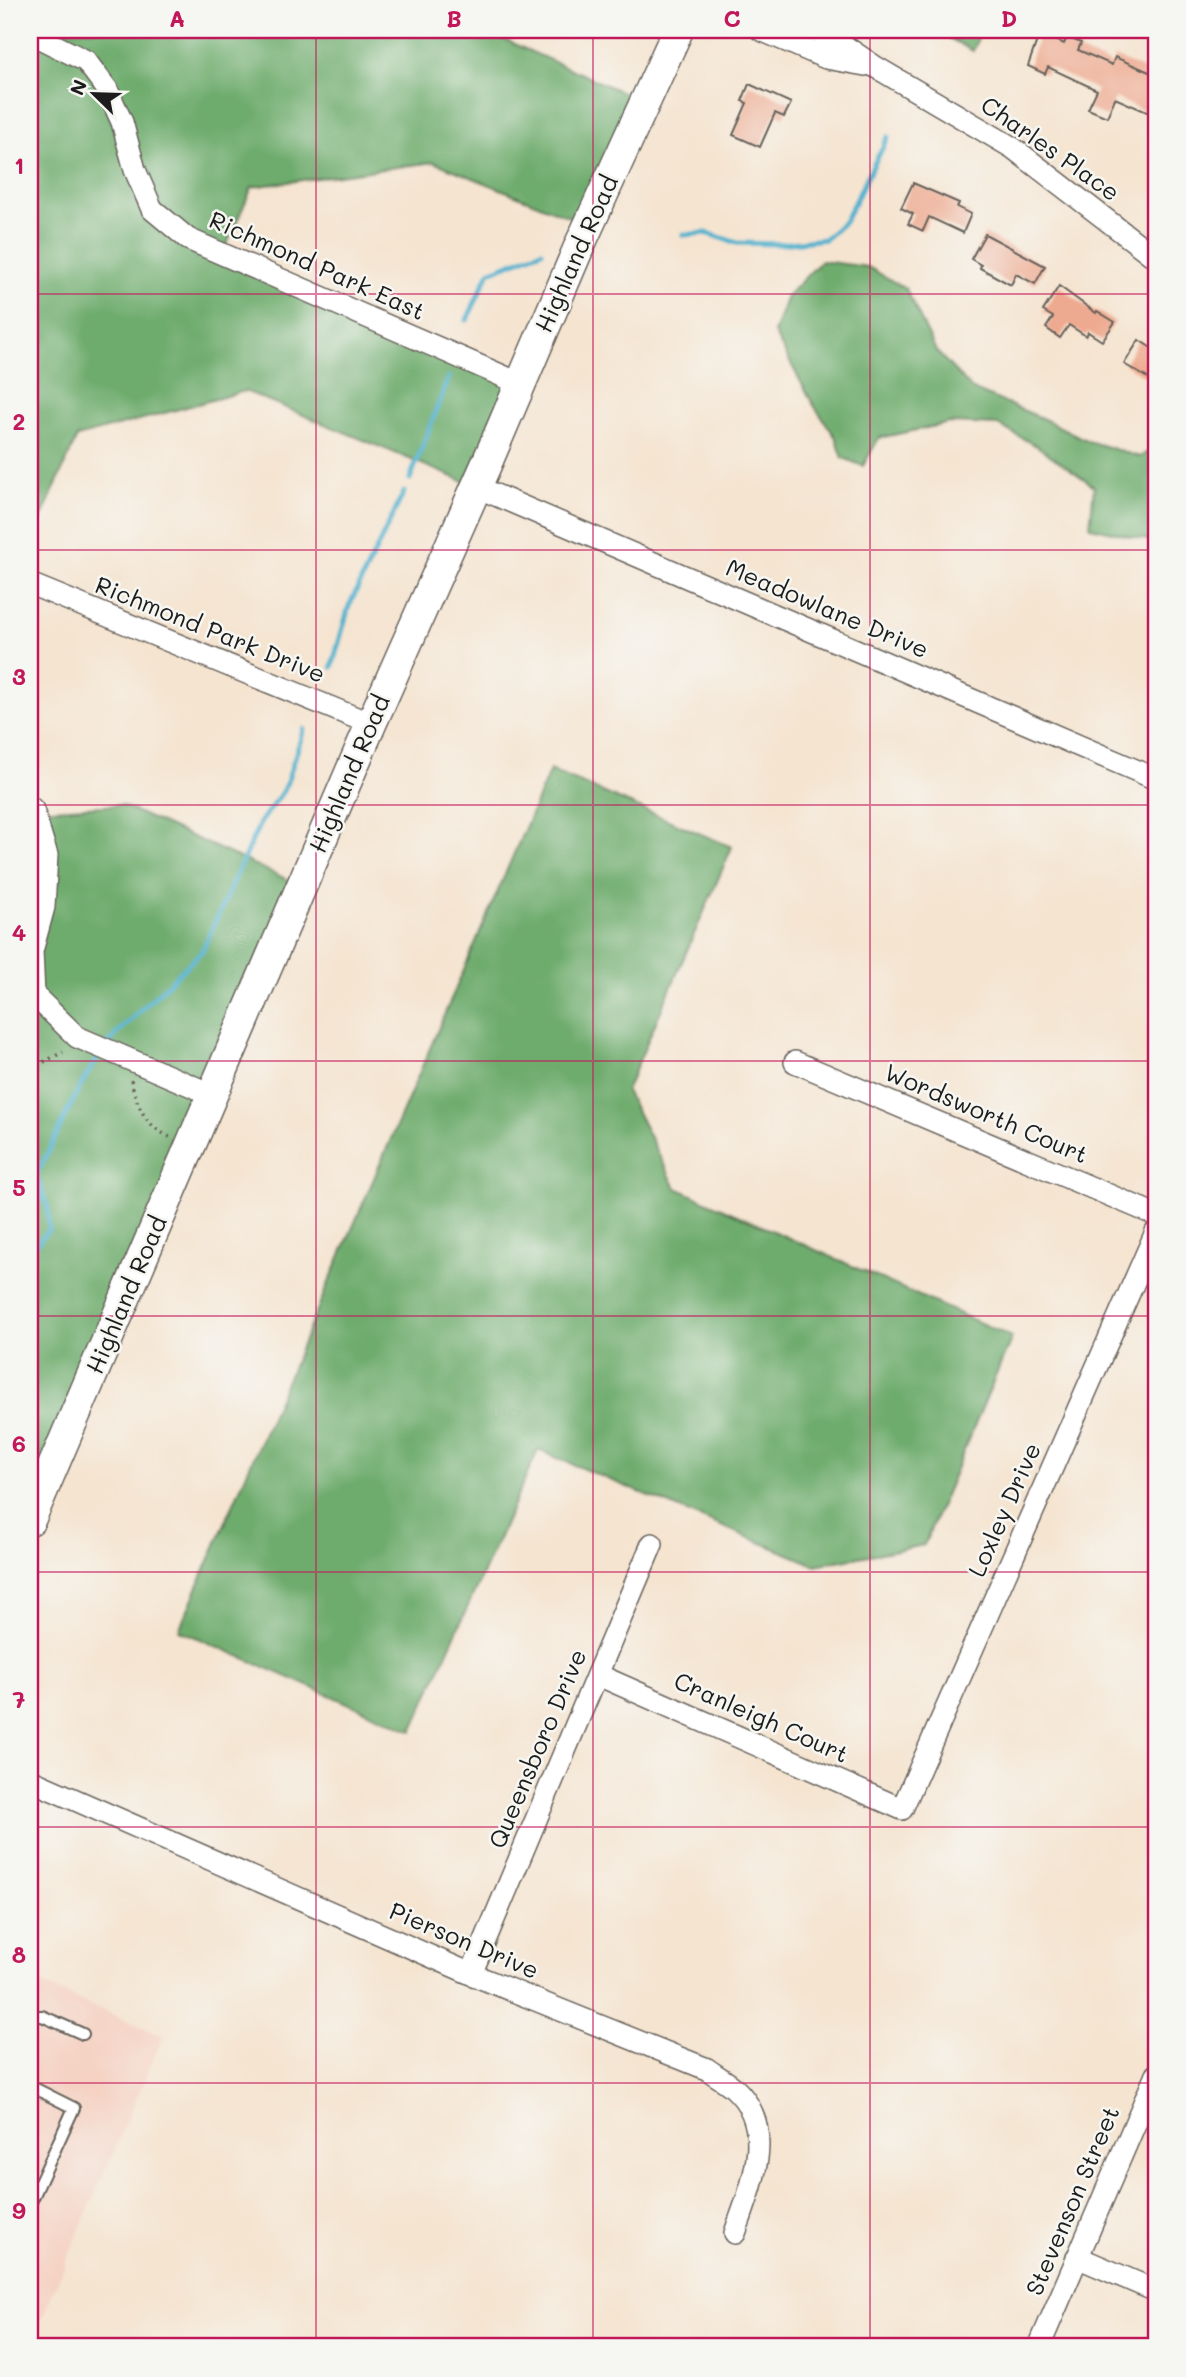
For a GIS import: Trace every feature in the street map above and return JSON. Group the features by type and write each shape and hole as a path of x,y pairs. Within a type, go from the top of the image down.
{"street":[{"name":"Highland Road","path":"33,1502 213,1095 582,240 678,30"},
{"name":"Charles Place","path":"761,30 826,58 874,66"},
{"name":"Charles Place","path":"815,30 1013,148 1156,258"},
{"name":"Richmond Park East","path":"30,33 86,61 93,70 107,89 122,122 135,170 152,209 188,239 521,384"},
{"name":"Meadowlane Drive","path":"477,487 1156,779"},
{"name":"Richmond Park Drive","path":"30,584 371,724"},
{"path":"30,807 47,855 44,907 32,951 34,995 73,1044 125,1066 213,1095"},
{"name":"Wordsworth Court","path":"795,1062 1156,1215"},
{"name":"Loxley Drive","path":"902,1809 1156,1232"},
{"name":"Queensboro Drive","path":"471,1973 652,1544"},
{"name":"Cranleigh Court","path":"598,1675 902,1809"},
{"name":"Pierson Drive","path":"30,1780 471,1973 706,2069 734,2089 745,2101 756,2124 758,2149 755,2177 734,2232"},
{"name":"Stevenson Street","path":"1039,2347 1156,2075"},
{"path":"1077,2257 1156,2291"}],"lane":[{"path":"30,2016 42,2016 83,2034"},
{"path":"30,2086 74,2108 30,2204"}],"path":[{"path":"30,1064 42,1063 73,1044"},
{"path":"125,1066 137,1106 153,1128 177,1141"}],"shaded area":[{"path":"30,1979 163,2036 30,2346"}],"green space":[{"path":"30,30 488,30 489,33 645,102 589,225 434,162 252,187 223,253 521,384 477,487 245,391 77,437 30,544"},
{"path":"934,30 981,30 973,51"},
{"path":"821,261 868,267 906,289 936,351 972,389 1088,441 1140,457 1156,446 1156,542 1090,527 1094,486 1037,446 998,425 950,423 879,438 863,466 843,458 836,438 813,404 774,333 787,296"},
{"path":"550,770 732,847 626,1091 676,1188 1012,1337 924,1545 815,1565 538,1450 412,1731 179,1630"},
{"path":"121,805 302,886 30,1520 30,807 33,810"}],"building":[{"path":"1040,32 1064,44 1067,37 1081,43 1078,50 1112,65 1115,57 1156,75 1156,116 1115,98 1107,117 1088,109 1097,90 1048,67 1045,74 1028,66"},
{"path":"749,84 791,103 784,117 775,113 760,147 733,135 747,103 742,101"},
{"path":"913,183 959,203 957,207 971,214 963,233 929,217 923,231 908,224 913,214 901,208"},
{"path":"985,234 1045,266 1035,284 1016,274 1011,285 980,268 981,265 971,259"},
{"path":"1059,286 1096,313 1097,311 1115,322 1102,341 1088,332 1086,336 1069,325 1060,338 1046,328 1053,317 1043,311"},
{"path":"1139,340 1156,351 1156,383 1124,364"}],"waterway":[{"path":"683,235 706,233 737,243 781,244 825,239 844,222 888,137"},
{"path":"467,320 489,272 542,251"},
{"path":"410,479 449,377"},
{"path":"332,667 349,606 404,492"},
{"path":"108,1045 118,1032 202,951 260,823 285,788 304,729"},
{"path":"30,1257 34,1247 49,1229 48,1209 36,1175 83,1082 102,1053"}]}
